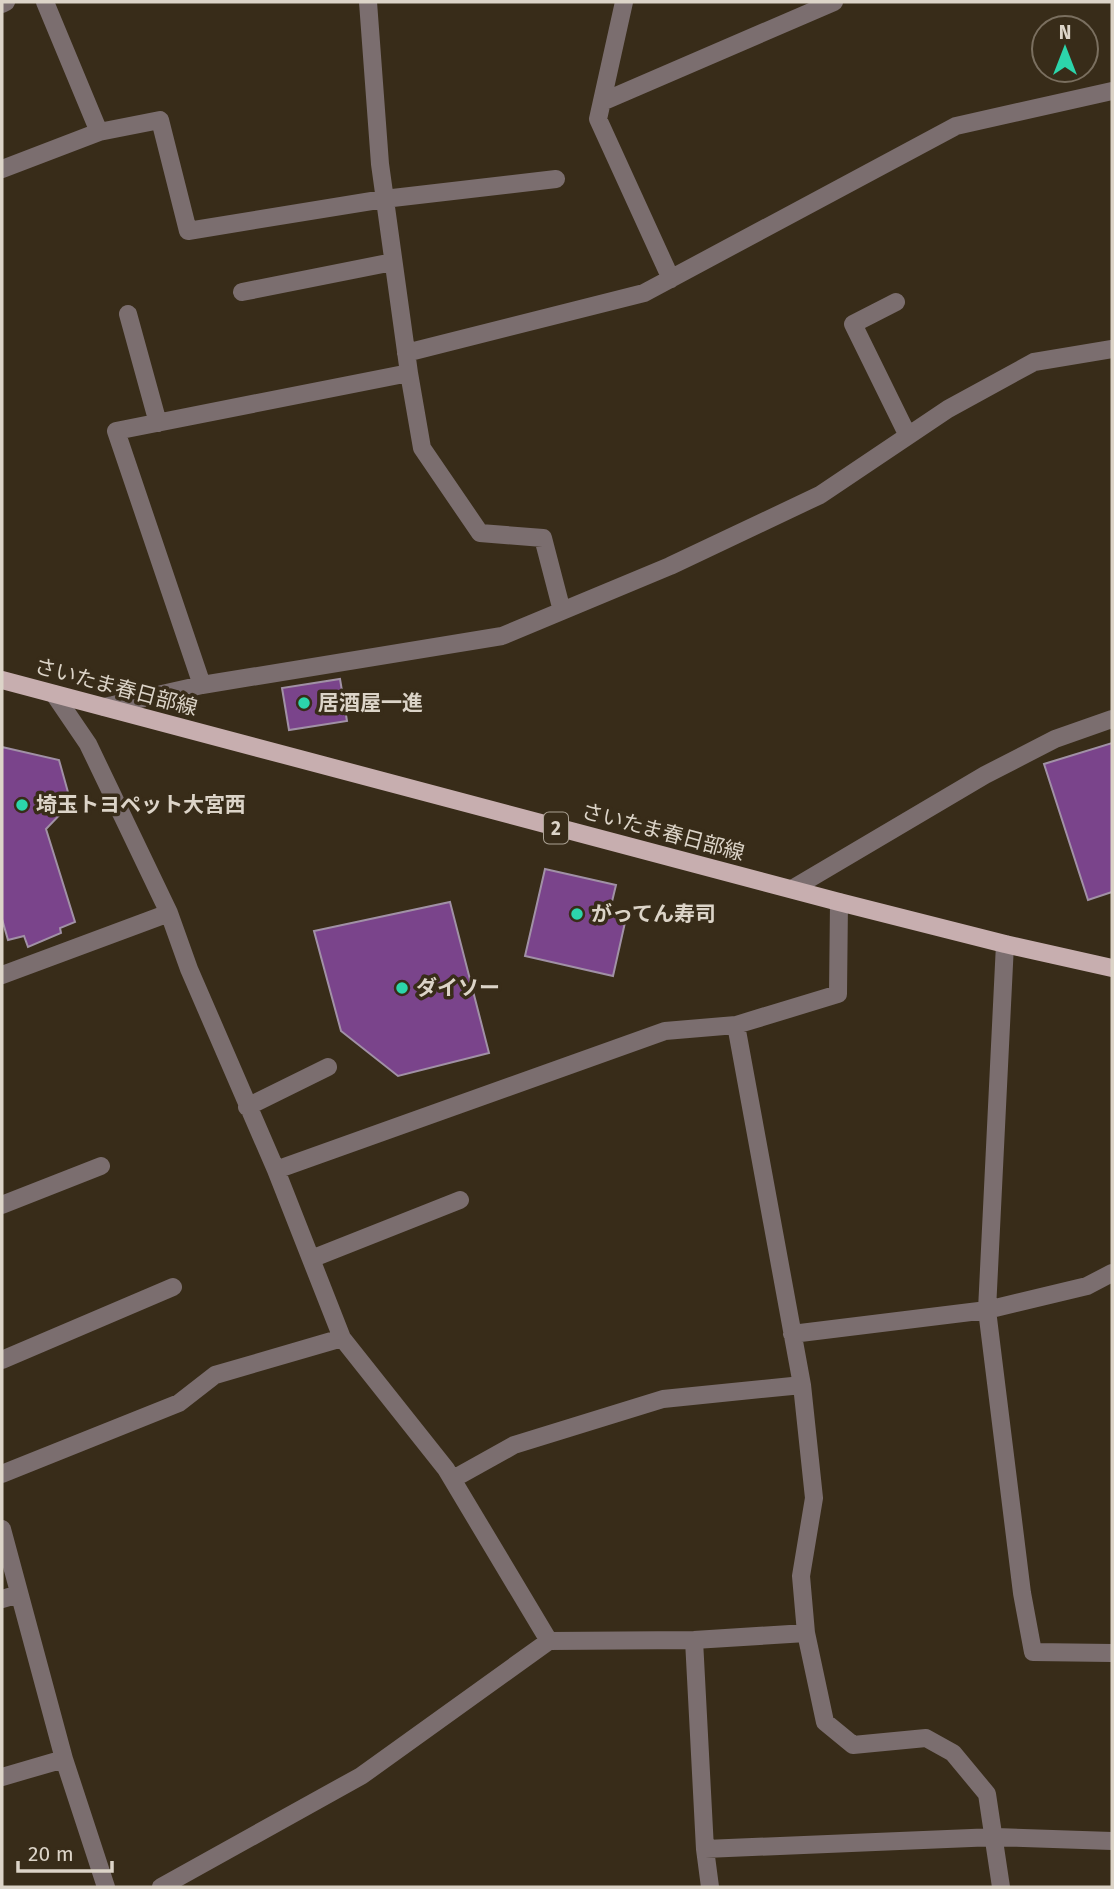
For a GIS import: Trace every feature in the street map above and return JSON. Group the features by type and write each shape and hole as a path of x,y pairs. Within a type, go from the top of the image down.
{"main road":[{"name":"さいたま春日部線","path":"2,680 839,902 1112,968"}],"street":[{"path":"45,2 99,132"},
{"path":"368,2 384,199 422,448 480,533 543,538 562,611"},
{"path":"624,2 598,119 671,279"},
{"path":"602,102 834,2"},
{"path":"406,353 644,293 956,126 1112,91"},
{"path":"2,169 99,132 160,120 188,231 384,199 556,179"},
{"path":"242,292 393,262"},
{"path":"896,302 853,324 908,436"},
{"path":"128,314 158,423"},
{"path":"104,707 202,685 502,636 670,566 820,495 948,408 1034,362 1112,349"},
{"path":"202,685 116,431 409,373"},
{"path":"54,694 88,744 169,914 189,969 276,1170 342,1338 453,1479 549,1641"},
{"path":"792,889 985,775 1055,740 1112,719"},
{"path":"276,1170 665,1031 736,1025 838,994 839,902"},
{"path":"2,975 169,914"},
{"path":"1005,944 987,1310 1021,1593 1033,1652 1112,1653"},
{"path":"736,1025 802,1385 814,1498 801,1576 806,1633 825,1722 853,1745 926,1738 953,1753 987,1794 1000,1887"},
{"path":"247,1107 328,1067"},
{"path":"2,1205 102,1166"},
{"path":"311,1259 460,1200"},
{"path":"792,1334 987,1310 1087,1286 1112,1273"},
{"path":"2,1360 173,1287"},
{"path":"2,1474 179,1402 215,1375 342,1338"},
{"path":"453,1479 514,1445 663,1399 802,1385"},
{"path":"2,1529 10,1596 106,1887"},
{"path":"161,1887 361,1776 549,1641 694,1640 806,1633"},
{"path":"694,1640 705,1849 710,1887"},
{"path":"2,1777 64,1759"},
{"path":"705,1849 995,1837 1112,1841"}],"building":[{"path":"340,679 347,721 289,730 282,688"},
{"path":"1112,743 1112,892 1088,900 1044,764"},
{"path":"2,747 59,760 71,803 46,829 75,922 60,928 61,933 28,947 24,936 8,940 2,919"},
{"path":"545,869 616,885 609,914 626,918 613,976 525,956"},
{"path":"450,902 489,1053 398,1076 341,1031 314,931"}],"place":[{"name":"居酒屋一進","path":"304,703"},
{"name":"埼玉トヨペット大宮西","path":"22,805"},
{"name":"がってん寿司","path":"577,914"},
{"name":"ダイソー","path":"402,988"}]}
